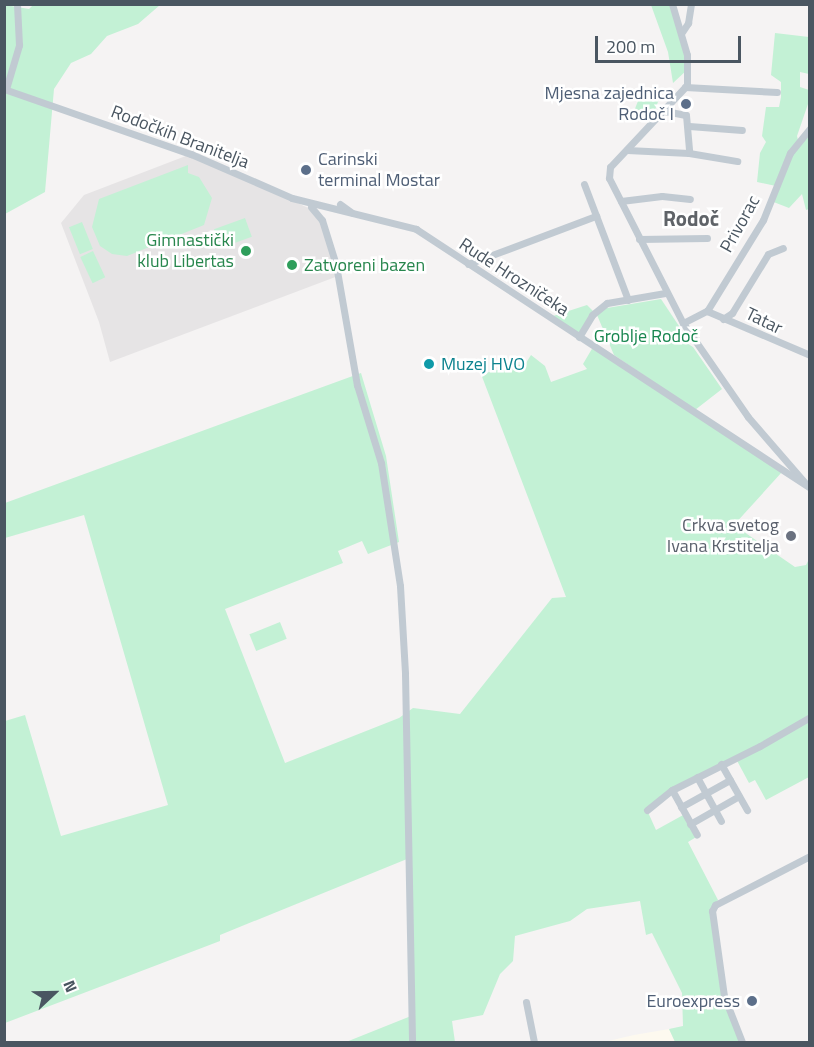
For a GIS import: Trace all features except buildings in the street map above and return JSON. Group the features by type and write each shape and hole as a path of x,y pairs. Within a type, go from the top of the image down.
{"street":[{"path":"5,89 18,52 17,4"},
{"path":"672,4 682,32 689,70 685,87 608,170 639,239 683,323 748,417 810,488"},
{"path":"682,32 688,23 691,4"},
{"path":"685,87 777,92"},
{"name":"Rodočkih Branitelja","path":"5,89 191,154 295,199 344,213"},
{"path":"665,111 684,114 689,126 689,153"},
{"path":"689,126 742,130"},
{"name":"Privorac","path":"707,311 763,220 790,153 810,128"},
{"path":"627,150 689,153 737,161"},
{"path":"584,184 628,300"},
{"path":"621,201 662,196 690,199"},
{"path":"295,199 314,209 322,220 336,265 357,386 381,464 403,619 412,1042"},
{"path":"340,204 359,215"},
{"path":"322,220 329,210"},
{"path":"327,233 329,210"},
{"name":"Rude Hrozničeka","path":"344,213 406,224 810,488"},
{"path":"468,264 596,216"},
{"path":"639,239 707,238"},
{"path":"723,319 732,313 768,254 783,248"},
{"path":"579,337 598,307 665,292"},
{"path":"683,323 707,311"},
{"name":"Tatar","path":"707,311 810,355"},
{"path":"647,810 672,790 810,717"},
{"path":"721,764 747,810"},
{"path":"697,777 721,821"},
{"path":"681,807 730,780"},
{"path":"672,790 697,835"},
{"path":"690,824 739,796"},
{"path":"742,1042 724,996 712,911 715,905 810,856"},
{"path":"526,1002 534,1042"}],"shaded area":[{"path":"191,154 317,212 338,276 110,362 99,322 61,223 84,195"},
{"path":"669,1029 675,1042 604,1042 634,1035"}],"green space":[{"path":"34,4 160,5 138,24 107,36 91,54 71,63 54,89 45,192 5,214 5,5 29,9"},
{"path":"651,5 671,5 688,69 673,83 668,52"},
{"path":"775,33 809,37 809,74 800,72 800,87 809,90 808,104 797,136 798,140 809,128 809,209 806,210 802,194 789,208 771,201 776,186 757,182 760,153 766,142 762,136 766,107 779,107 781,97 781,82 771,75"},
{"path":"643,88 661,95 650,123 632,116"},
{"path":"188,165 188,173 199,177 212,198 204,225 127,256 112,254 100,246 92,227 99,199"},
{"path":"245,218 252,237 221,248 214,229"},
{"path":"82,222 93,249 80,254 69,227"},
{"path":"93,251 105,277 93,283 80,257"},
{"name":"Groblje Rodoč","path":"661,299 685,335 682,340 693,347 722,389 695,410 614,355 597,315 601,309"},
{"path":"587,305 594,312 579,337 553,316"},
{"path":"593,347 782,472 734,525 795,567 806,565 809,559 809,777 766,800 755,780 749,783 735,757 697,777 647,810 656,830 685,814 698,836 688,842 718,900 712,911 724,988 742,1042 675,1042 669,1029 683,1026 682,993 652,933 646,935 640,901 587,909 570,921 515,936 513,961 500,974 483,1015 452,1021 455,1042 346,1042 411,1016 407,859 220,935 220,941 5,1023 5,721 25,715 61,836 168,805 84,515 5,538 5,503 361,373 386,456 399,542 368,554 362,541 338,551 343,563 225,609 285,763 399,718 413,708 460,714 552,598 566,597 481,374 526,363 531,355 545,366 551,382 587,369 583,364"},
{"path":"280,622 287,639 256,651 249,634"}],"place":[{"name":"Mjesna zajednica Rodoč I","path":"686,104"},
{"name":"Carinski terminal Mostar","path":"306,170"},
{"name":"Gimnastički klub Libertas","path":"246,251"},
{"name":"Zatvoreni bazen","path":"292,265"},
{"name":"Muzej HVO","path":"429,364"},
{"name":"Crkva svetog Ivana Krstitelja","path":"791,536"},
{"name":"Euroexpress","path":"752,1001"}],"district":[{"name":"Rodoč","path":"691,218"}]}
